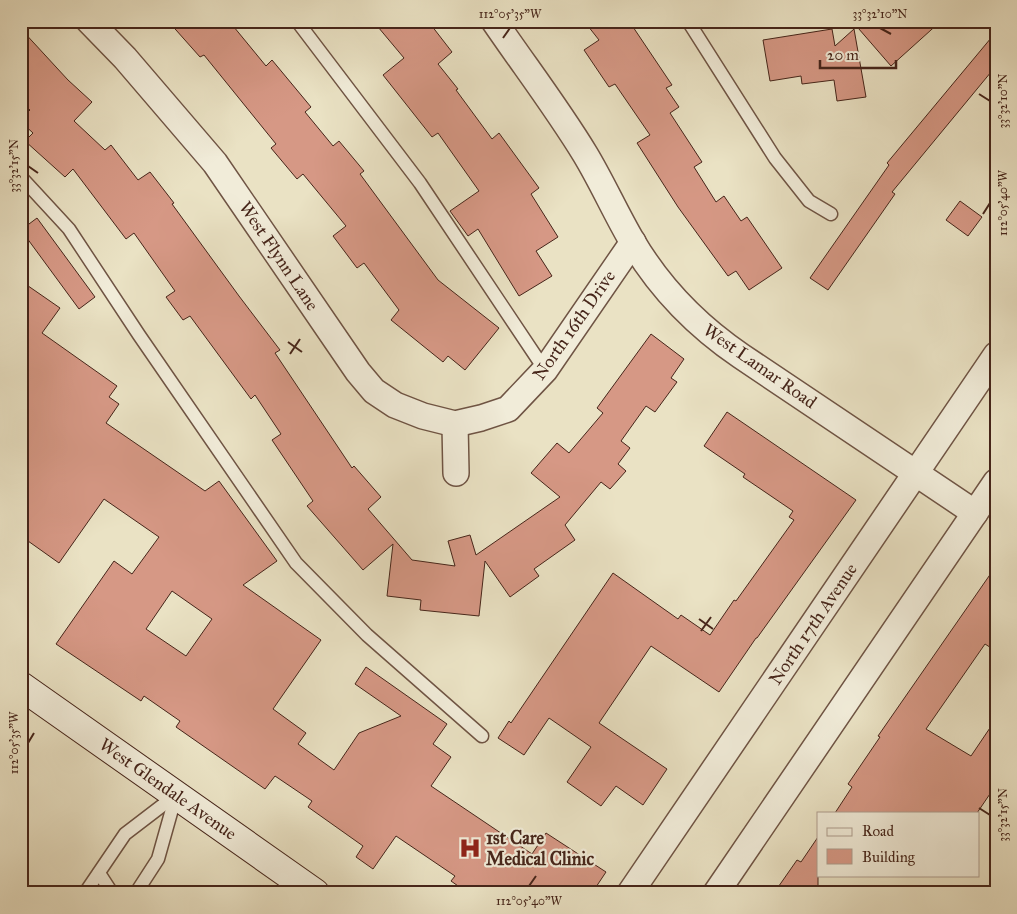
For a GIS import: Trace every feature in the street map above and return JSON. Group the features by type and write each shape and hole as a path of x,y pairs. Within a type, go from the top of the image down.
{"main road":[{"name":"West Glendale Avenue","path":"21,686 315,893"}],"street":[{"name":"West Flynn Lane","path":"89,21 126,58 215,163 358,372 374,391 396,405 423,416 455,424"},
{"name":"West Lamar Road","path":"494,21 585,154 633,242 662,285 714,338 974,513"},
{"name":"North 16th Drive","path":"455,424 508,409 545,370 633,242"},
{"name":"North 17th Avenue","path":"630,893 996,355"},
{"path":"455,424 456,473"},
{"path":"716,893 996,482"}],"lane":[{"path":"297,21 420,183 545,370"},
{"path":"688,21 775,158 809,202 832,214"},
{"path":"21,177 70,229 139,335 296,563 367,635 482,736"},
{"path":"86,893 125,834 176,795"},
{"path":"136,893 158,859 176,795"},
{"path":"99,873 112,893"}],"building":[{"path":"168,21 229,21 266,66 272,60 311,107 305,112 333,146 339,141 364,171 360,174 438,280 499,328 465,370 448,356 443,362 391,320 399,310 364,263 357,268 333,236 346,226 303,174 297,179 271,148 276,144 204,55 200,57"},
{"path":"373,21 428,21 452,52 438,64 458,89 456,90 492,139 499,133 539,188 531,194 558,237 536,251 552,276 519,296 478,229 468,236 450,211 479,191 438,133 432,137 383,75 404,58"},
{"path":"584,21 629,21 672,85 666,88 679,107 670,113 702,162 694,167 716,202 724,196 741,221 747,217 782,268 749,290 736,271 728,276 678,207 637,143 650,135 615,84 609,87 584,50 599,40"},
{"path":"852,21 941,21 891,66"},
{"path":"21,29 68,80 92,102 74,121 105,150 111,145 138,180 150,172 174,203 172,204 280,350 275,353 352,468 354,466 381,497 368,509 412,560 455,566 448,541 470,535 476,555 560,497 531,473 557,443 569,453 603,413 597,408 651,334 684,359 671,378 677,382 655,412 646,406 621,441 630,448 618,464 626,471 610,489 601,482 565,525 575,540 534,569 539,576 510,597 485,561 479,616 420,610 421,600 387,596 393,544 363,570 307,506 313,501 272,440 281,434 255,395 251,399 190,316 183,320 166,297 175,291 134,233 126,239 73,169 65,177 25,141 33,133 21,122 21,119 30,110 21,102"},
{"path":"832,29 835,46 854,29 866,97 837,101 834,80 802,84 801,76 770,81 763,40"},
{"path":"996,32 996,66 892,192 895,194 828,290 810,278 889,165 887,163"},
{"path":"960,201 982,217 968,236 946,220"},
{"path":"37,218 95,297 79,309 21,230"},
{"path":"21,281 60,308 42,333 117,386 109,397 119,404 106,423 205,491 219,481 277,561 243,585 321,640 273,709 306,733 298,744 334,770 359,733 401,716 355,684 366,667 447,724 433,744 451,757 431,786 532,854 546,833 606,872 592,893 468,893 451,881 455,876 396,836 373,869 356,857 363,846 308,807 312,801 275,776 265,789 176,727 180,721 144,696 141,701 56,644 114,561 132,574 159,537 104,499 59,563 21,536","holes":["172,591 212,619 186,656 146,629"]},
{"path":"727,412 856,500 719,692 651,646 599,723 667,769 643,805 616,786 601,806 567,782 591,747 549,718 524,755 498,738 509,721 511,723 613,573 678,619 681,615 710,635 794,520 789,517 793,511 743,477 745,474 704,446"},
{"path":"996,566 996,651 985,644 926,729 971,756 996,719 996,785 978,812 836,812 852,787 848,784 880,737 878,736"},
{"path":"817,838 818,893 774,893 797,860 801,862"}],"place":[{"name":"1st Care Medical Clinic","path":"470,848"}]}
